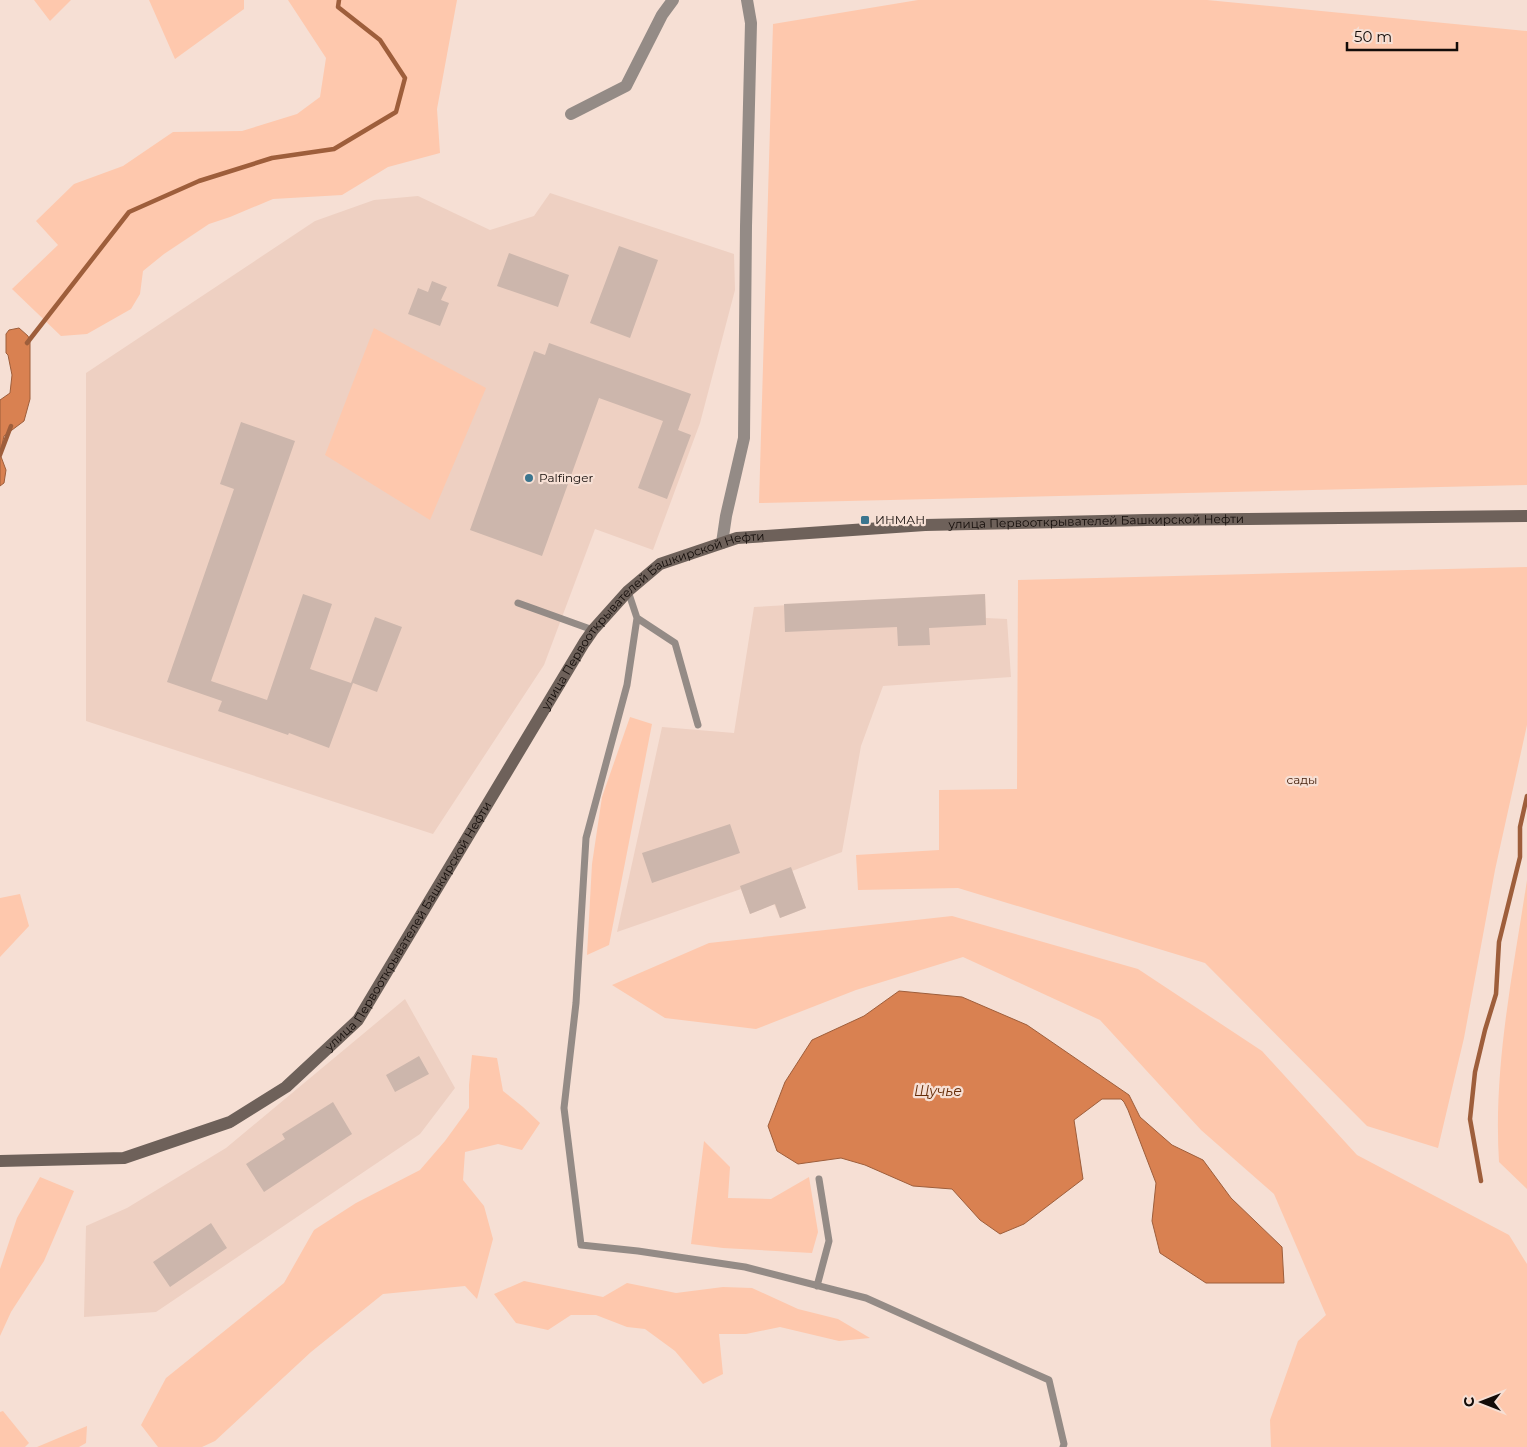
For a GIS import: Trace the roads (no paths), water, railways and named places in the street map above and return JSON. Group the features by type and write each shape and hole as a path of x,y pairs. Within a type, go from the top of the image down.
{"street":[{"path":"571,114 626,86 662,15 673,0"},
{"path":"722,543 726,516 744,438 746,226 751,23 747,0"},
{"name":"улица Первооткрывателей Башкирской Нефти","path":"0,1161 124,1158 230,1122 286,1087 358,1020 593,630 628,591 660,564 737,538 925,525 1146,520 1527,516"}],"lane":[{"path":"628,591 637,618 627,685 586,838 576,1003 564,1108 581,1245 745,1267 866,1298 1050,1380 1064,1444 1062,1447"},
{"path":"518,603 593,630"},
{"path":"637,618 675,643 698,725"},
{"path":"817,1286 829,1241 819,1179"}],"water":[{"path":"19,328 28,336 30,342 30,399 24,421 4,436 0,454 0,400 10,393 12,375 6,353 6,334 9,330"},
{"path":"0,454 6,470 4,483 0,486"},
{"name":"Щучье","path":"899,991 962,997 1027,1025 1129,1095 1140,1117 1172,1145 1203,1160 1231,1198 1282,1247 1284,1283 1206,1283 1160,1253 1152,1221 1156,1183 1128,1110 1121,1099 1102,1099 1074,1120 1083,1179 1024,1224 1000,1234 980,1220 952,1189 913,1186 865,1165 841,1158 798,1164 777,1151 768,1126 785,1082 812,1040 864,1016"}],"waterway":[{"path":"27,343 129,212 199,181 272,158 334,149 396,112 405,78 380,40 338,7 339,0"},
{"path":"0,455 11,426"},
{"path":"1481,1181 1470,1119 1475,1072 1496,994 1499,942 1520,857 1520,827 1527,796"}],"place":[{"name":"Palfinger","path":"529,478"},
{"name":"ИНМАН","path":"865,520"}],"park label":[{"name":"сады","path":"1302,780"}]}
